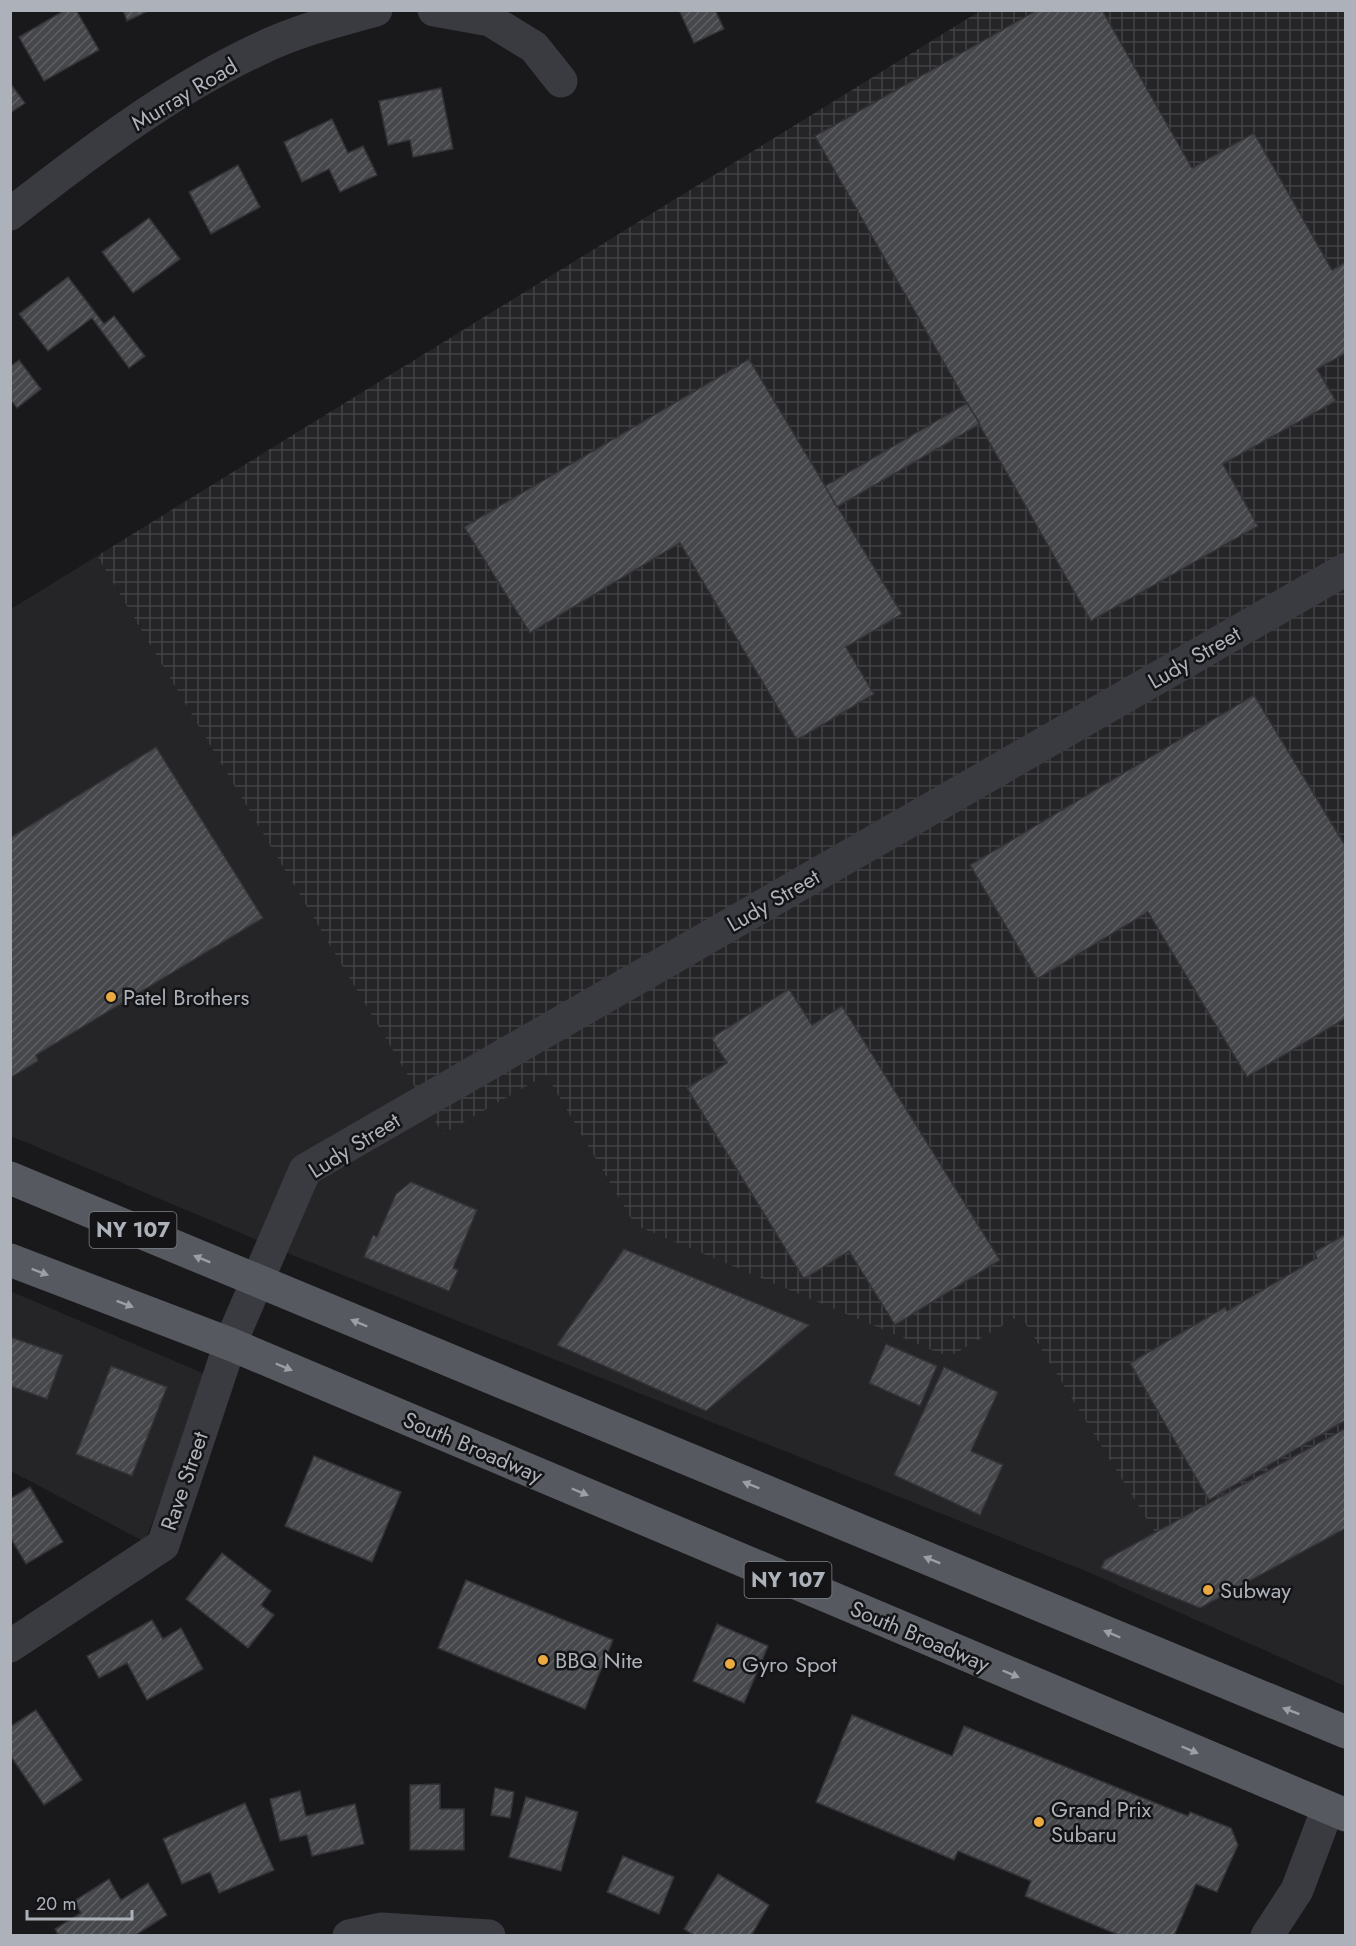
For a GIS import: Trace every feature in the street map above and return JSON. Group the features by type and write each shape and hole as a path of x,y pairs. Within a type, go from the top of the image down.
{"main road":[{"name":"NY 107","path":"10,1178 1346,1732"},
{"name":"NY 107","path":"10,1260 230,1344"},
{"name":"South Broadway","path":"230,1344 1336,1811"}],"street":[{"name":"Murray Road","path":"10,213 129,126 190,86 255,51 320,25 376,10"},
{"path":"434,10 490,20 534,47 561,81"},
{"name":"Ludy Street","path":"256,1280 305,1170 1346,569"},
{"name":"Rave Street","path":"10,1646 162,1545 230,1344 256,1280"},
{"path":"1267,1935 1297,1890 1336,1811"},
{"path":"349,1935 382,1929 489,1935"}],"shaded area":[{"path":"980,11 1345,11 1345,1428 1156,1534 1020,1315 949,1357 635,1225 546,1075 443,1134 97,556"},
{"path":"97,556 443,1133 546,1075 635,1225 1020,1315 1156,1533 1345,1426 1345,1686 1088,1572 290,1254 11,1136 11,609"},
{"path":"10,1291 207,1375 145,1542 11,1471"}],"building":[{"path":"65,10 76,10 99,50 44,81 19,37"},
{"path":"123,10 150,10 127,21"},
{"path":"679,10 715,10 724,29 694,43"},
{"path":"1037,10 1102,10 1192,168 1254,133 1332,270 1346,262 1346,353 1317,369 1336,401 1223,464 1258,526 1091,621 815,136"},
{"path":"10,83 25,103 10,113"},
{"path":"441,88 453,149 413,157 410,140 388,145 379,101"},
{"path":"332,119 348,153 363,146 377,175 340,192 329,169 302,182 284,142"},
{"path":"238,165 260,207 211,234 189,192"},
{"path":"149,218 180,259 133,293 102,252"},
{"path":"68,277 104,324 114,316 145,356 129,368 92,318 48,351 19,314"},
{"path":"749,359 902,614 846,647 874,694 797,740 680,543 530,633 464,527"},
{"path":"19,360 41,389 17,408 10,399 10,367"},
{"path":"967,403 980,424 837,507 825,486"},
{"path":"1254,695 1346,847 1346,1018 1247,1077 1148,912 1037,979 970,865"},
{"path":"156,747 263,918 36,1055 38,1061 10,1078 10,838"},
{"path":"789,989 812,1025 842,1006 1000,1260 895,1325 849,1251 804,1279 687,1088 727,1063 711,1038"},
{"path":"411,1182 477,1210 453,1268 458,1270 449,1291 364,1257 373,1235 377,1237 396,1194"},
{"path":"1346,1234 1346,1420 1209,1500 1130,1363 1225,1307 1227,1311 1317,1258 1314,1252"},
{"path":"624,1249 809,1325 706,1411 557,1345"},
{"path":"10,1337 63,1355 47,1399 10,1386"},
{"path":"886,1344 937,1366 920,1406 869,1383"},
{"path":"111,1366 167,1387 132,1476 76,1454"},
{"path":"944,1367 998,1392 971,1451 1003,1465 980,1515 894,1475"},
{"path":"1346,1428 1346,1528 1200,1608 1101,1568 1105,1560"},
{"path":"314,1456 401,1492 372,1562 285,1526"},
{"path":"30,1487 63,1542 26,1564 10,1537 10,1499"},
{"path":"222,1553 271,1591 261,1605 274,1615 248,1648 186,1599"},
{"path":"466,1580 613,1640 585,1709 438,1648"},
{"path":"152,1620 163,1639 181,1628 203,1669 147,1700 127,1663 99,1678 87,1656"},
{"name":"Gyro Spot","path":"717,1624 768,1646 744,1703 693,1681"},
{"path":"36,1710 82,1780 44,1805 10,1755 10,1727"},
{"name":"Grand Prix Subaru","path":"852,1715 952,1756 964,1726 1188,1816 1190,1812 1231,1828 1238,1845 1217,1892 1196,1884 1174,1936 1121,1936 1025,1896 1031,1881 958,1851 954,1860 816,1802"},
{"path":"440,1784 440,1809 464,1809 464,1850 410,1850 410,1785"},
{"path":"495,1788 514,1792 510,1818 491,1815"},
{"path":"300,1791 306,1816 355,1804 364,1844 312,1856 307,1835 280,1841 270,1799"},
{"path":"526,1797 578,1812 561,1871 509,1857"},
{"path":"245,1803 274,1870 219,1893 210,1872 182,1884 163,1839"},
{"path":"623,1856 674,1877 659,1914 607,1892"},
{"path":"718,1874 769,1905 751,1936 695,1936 684,1929"},
{"path":"109,1879 121,1900 148,1883 167,1915 134,1936 59,1936 55,1929 81,1913 74,1901"}],"place":[{"name":"Patel Brothers","path":"111,997"},
{"name":"Subway","path":"1208,1590"},
{"name":"BBQ Nite","path":"543,1660"},
{"name":"Gyro Spot","path":"730,1664"},
{"name":"Grand Prix Subaru","path":"1039,1822"}]}
